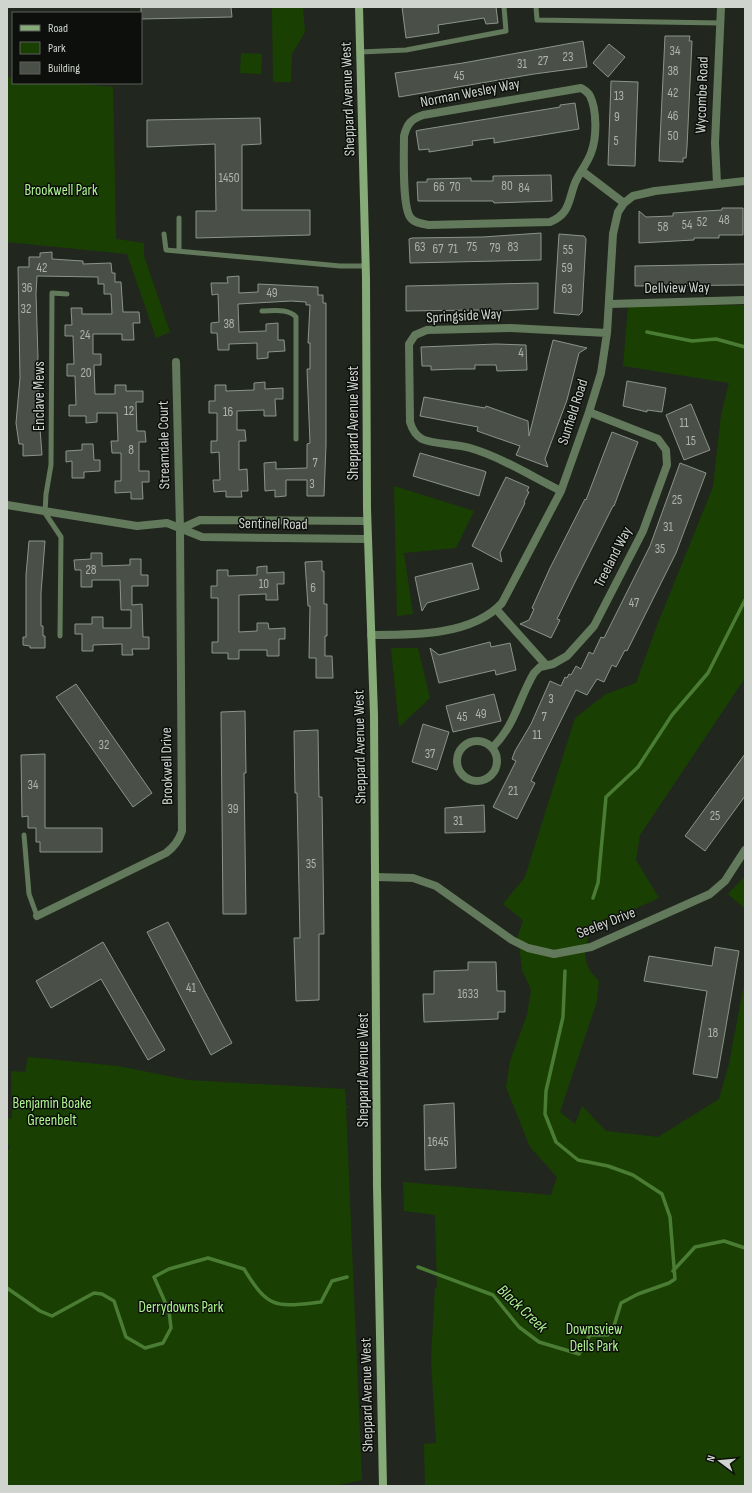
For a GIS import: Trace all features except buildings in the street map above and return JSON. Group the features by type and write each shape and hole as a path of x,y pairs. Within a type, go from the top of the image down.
{"main road":[{"name":"Sheppard Avenue West","path":"359,7 366,266 367,521 376,877 377,1192 383,1486"}],"street":[{"name":"Wycombe Road","path":"717,184 715,143 721,7"},
{"name":"Norman Wesley Way","path":"581,88 589,94 594,108 592,152 582,171 575,181 567,209 560,218 550,222 429,225 417,223 410,217 406,205 404,136 407,126 413,119 423,115 581,88"},
{"path":"582,171 624,204 633,196 655,190 745,181"},
{"name":"Sunfield Road","path":"371,635 408,636 454,628 485,616 502,603 561,491 601,373 610,304 613,234 618,212 624,204"},
{"name":"Dellview Way","path":"610,304 745,300"},
{"name":"Springside Way","path":"561,491 479,451 462,446 425,440 418,436 412,428 410,422 410,344 415,335 427,330 511,328 607,334"},
{"name":"Streamdale Court","path":"176,362 180,529"},
{"name":"Treeland Way","path":"492,748 504,736 512,724 534,673 540,667 553,664 567,656 594,626 643,531 667,465 666,450 658,439 589,412"},
{"name":"Sentinel Road","path":"7,505 45,513 137,526 167,524 202,537 368,539"},
{"name":"Sentinel Road","path":"180,529 200,520 367,521"},
{"name":"Brookwell Drive","path":"37,916 166,853 173,848 179,839 182,818 180,529"},
{"path":"496,609 546,666"},
{"path":"469,742 482,743 492,748 497,756 496,767 492,774 486,779 480,781 471,780 458,770 458,753 469,742"},
{"name":"Seeley Drive","path":"376,877 413,878 436,886 512,940 528,948 554,954 591,947 710,894 725,880 745,850"}],"lane":[{"path":"360,52 406,50 506,31 504,7"},
{"path":"536,7 537,20 720,23"},
{"path":"179,218 179,251"},
{"path":"164,234 166,250 340,266 366,266"},
{"name":"Enclave Mews","path":"45,513 46,494 51,465 52,294 67,294"},
{"path":"262,311 285,311 296,317 296,439"},
{"path":"45,513 62,537 60,636"},
{"path":"24,835 29,894 37,916"}],"green space":[{"path":"272,7 303,7 305,32 292,54 291,82 273,82"},
{"path":"241,53 262,54 261,74 240,73"},
{"name":"Brookwell Park","path":"7,77 12,78 12,84 81,84 113,87 116,239 144,243 144,256 170,332 156,338 127,254 7,242"},
{"name":"Downsview Dells Park","path":"745,305 745,678 640,835 636,860 659,898 590,929 586,951 586,963 593,975 599,981 597,1001 560,1112 575,1124 582,1106 606,1131 658,1137 719,1099 729,1064 745,979 745,1486 425,1486 424,1444 436,1443 431,1359 435,1288 437,1288 435,1215 404,1211 403,1182 551,1195 557,1177 530,1147 506,1087 510,1061 527,1015 531,990 522,970 518,936 523,920 503,904 525,877 575,718 606,694 636,683 658,623 713,487 721,415 729,383 623,366 628,306"},
{"path":"394,486 474,511 456,548 404,553 413,614 397,616"},
{"path":"391,648 418,648 430,698 399,727"},
{"path":"745,876 745,909 728,894"},
{"name":"Derrydowns Park","path":"28,1057 118,1066 188,1080 345,1089 346,1106 350,1106 346,1108 362,1480 335,1486 7,1485 7,1154 10,1145 7,1145 7,1118 12,1119 11,1071 25,1072"}],"waterway":[{"path":"647,332 692,341 716,339 745,347"},
{"path":"593,898 598,883 606,797 638,767 672,715 708,673 745,600"},
{"path":"418,1267 493,1295 519,1327 539,1342 579,1354 590,1335 608,1335 613,1329 621,1303 638,1294 669,1283 675,1279 670,1217 662,1194 633,1175 608,1166 578,1160 556,1142 545,1114 546,1091 563,1017 565,971"},
{"name":"Black Creek","path":"673,1271 695,1247 724,1241 745,1248"},
{"name":"Black Creek","path":"7,1288 40,1311 52,1316 94,1293 102,1294 114,1301 126,1337 145,1348 163,1343 171,1328 169,1311 154,1277 169,1269 208,1258 244,1269 260,1292 267,1299 283,1305 321,1302 332,1281 347,1277"}],"park label":[{"name":"Benjamin Boake Greenbelt","path":"52,1112"}]}
